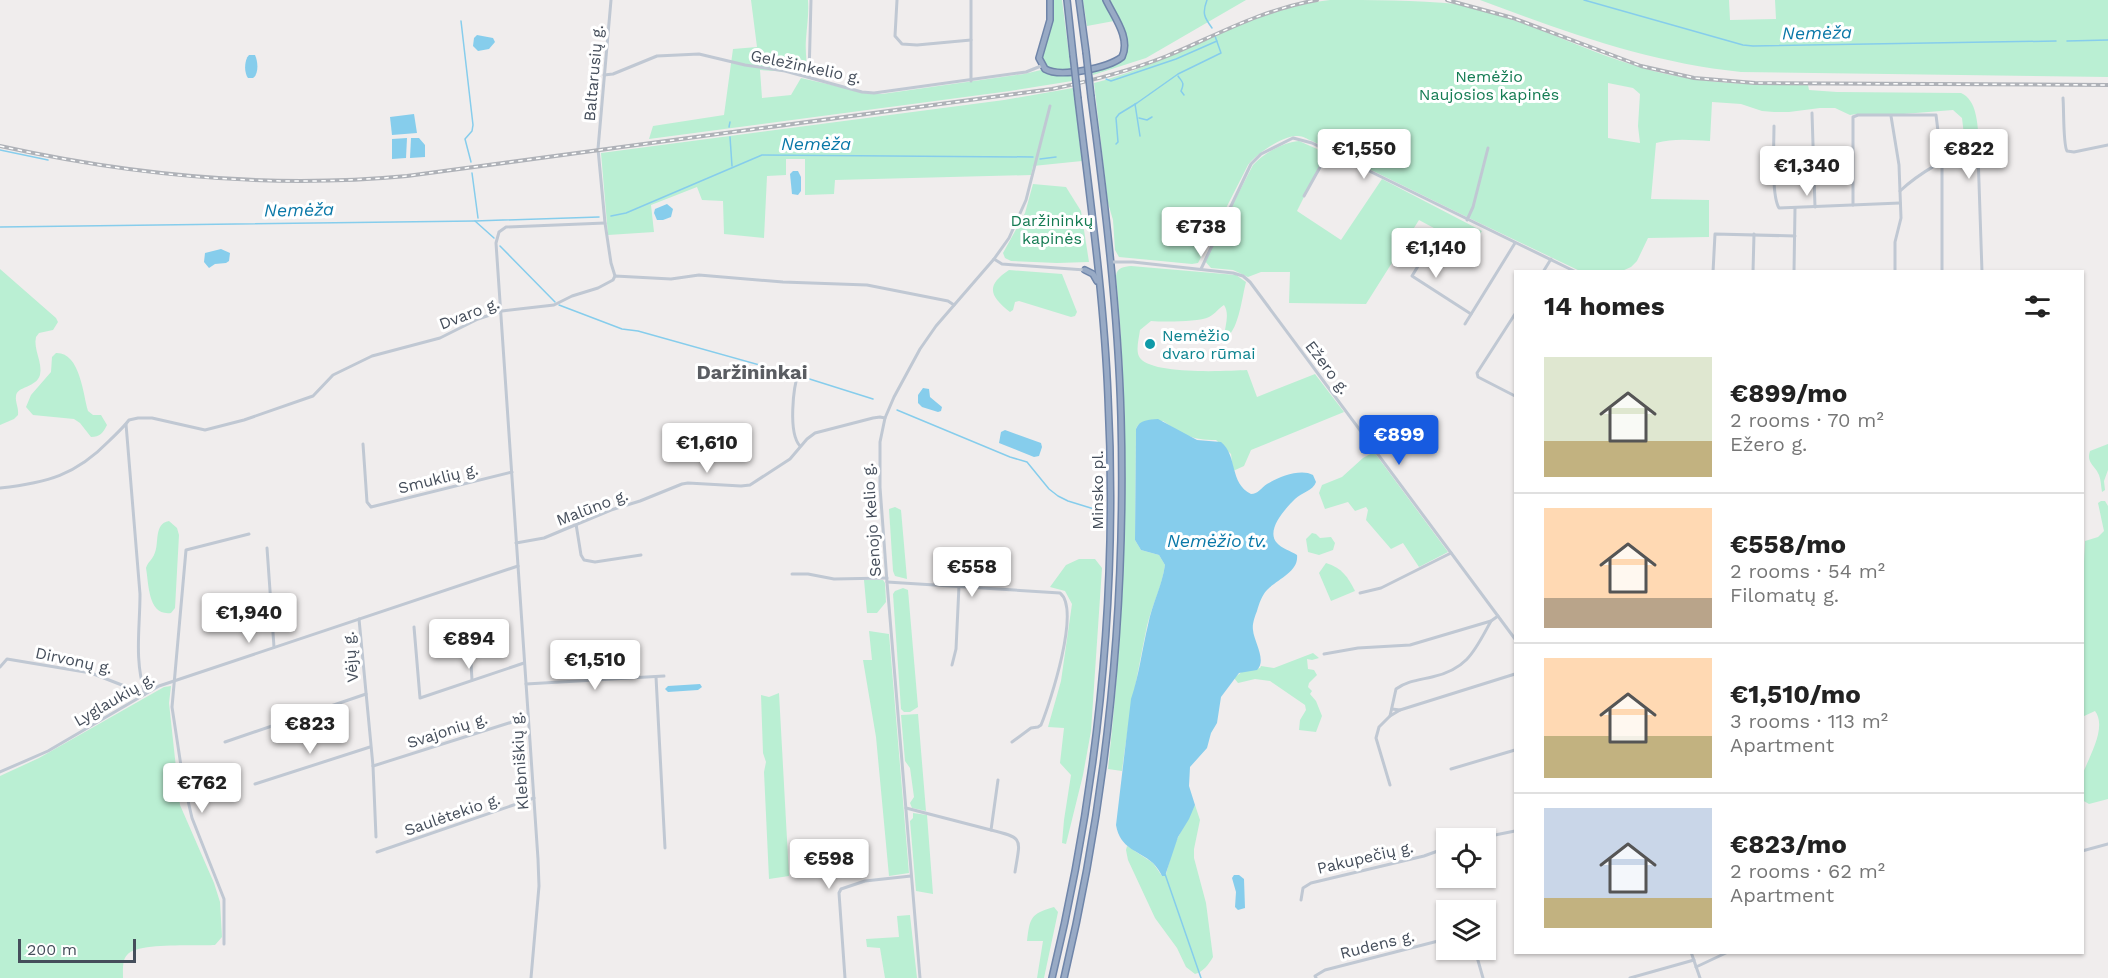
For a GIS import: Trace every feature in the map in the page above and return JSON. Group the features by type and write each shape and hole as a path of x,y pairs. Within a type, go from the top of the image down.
{"highway":[{"path":"1050,0 1048,26 1039,53 1041,66 1053,73 1105,65 1122,57 1125,49 1124,37 1106,0"},
{"name":"Minsko pl.","path":"1052,978 1074,878 1090,783 1107,619 1110,552 1110,456 1106,353 1097,256 1066,0"},
{"name":"Minsko pl.","path":"1064,978 1096,819 1109,725 1117,646 1121,564 1122,457 1118,353 1110,262 1079,0"},
{"path":"1085,270 1093,265 1097,256"},
{"path":"1085,270 1093,274 1099,285"}],"street":[{"name":"Baltarusių g.","path":"611,0 598,148 605,223 615,276"},
{"path":"809,77 811,0"},
{"path":"897,0 895,36 902,44 917,45 971,40"},
{"path":"970,81 971,0"},
{"name":"Geležinkelio g.","path":"604,75 613,74 657,56 707,55 874,93 1026,72 1041,66"},
{"path":"2062,98 2065,126 2064,146 2067,151 2074,152 2108,145"},
{"name":"Senojo Kelio g.","path":"920,978 887,580 879,454 885,418 920,348 1007,241 1026,200 1050,106"},
{"path":"1812,113 1815,207"},
{"path":"1853,205 1851,119 1855,115 1936,115 1942,163 1942,270"},
{"path":"1891,116 1899,165 1901,218 1895,242 1895,270"},
{"path":"1774,126 1774,168 1779,208 1900,203"},
{"path":"1201,269 1214,238 1255,158 1293,138 1304,140 1572,270"},
{"path":"1467,219 1473,207 1488,148"},
{"path":"1900,191 1942,163 1967,151 1978,153 1982,270"},
{"path":"1304,196 1329,152"},
{"path":"1794,270 1795,208"},
{"path":"516,543 496,237 502,229 512,226 605,223"},
{"path":"1713,270 1715,234 1795,236"},
{"path":"1753,270 1754,234"},
{"path":"1437,235 1412,276 1471,314"},
{"path":"1464,324 1515,243"},
{"path":"994,259 1002,264 1085,270"},
{"path":"1544,270 1551,260"},
{"name":"Ežero g.","path":"1110,262 1237,274 1250,282 1514,638"},
{"path":"615,276 671,279 699,275 783,282 867,285 948,301 954,305"},
{"name":"Dvaro g.","path":"126,423 133,418 152,418 205,430 244,420 313,396 333,375 372,356 440,338 478,319 501,312 554,305 572,296 598,288 613,280 615,276"},
{"path":"1514,316 1477,373 1478,377 1514,395"},
{"path":"799,371 796,381 793,428 794,437 800,446"},
{"name":"Malūno g.","path":"516,543 544,538 688,483 750,485 790,459 810,436 822,430 873,418 885,418"},
{"path":"0,488 47,480 73,471 93,457 126,423"},
{"path":"126,423 140,594 137,646 141,682 145,694"},
{"name":"Smuklių g.","path":"363,444 367,502 371,507 512,472"},
{"path":"576,524 581,555 584,560 595,561 641,555"},
{"path":"224,944 226,938 224,899 197,833 183,778 172,707 186,550 249,534"},
{"name":"Klebniškių g.","path":"516,543 539,874 531,978"},
{"path":"267,548 274,647"},
{"path":"1360,592 1381,588 1451,553"},
{"name":"Lyglaukių g.","path":"0,772 48,751 145,694 175,680 518,566"},
{"path":"792,574 808,574 834,579 887,580 1060,592 1066,599 1066,636 1058,679 1041,725 1031,728 1012,742"},
{"path":"952,665 956,649 959,586"},
{"path":"1324,654 1341,650 1414,644 1491,621 1498,616"},
{"name":"Vėjų g.","path":"358,619 373,766 376,837"},
{"path":"1390,716 1395,692 1399,687 1449,671 1467,661 1476,651 1491,621"},
{"path":"414,627 420,698 524,663"},
{"path":"469,631 472,680"},
{"name":"Dirvonų g.","path":"0,667 7,659 71,669 106,677 145,694"},
{"path":"1390,785 1376,738 1378,727 1390,716 1400,710 1514,674"},
{"path":"526,684 664,676"},
{"path":"656,677 665,848"},
{"path":"225,742 366,694"},
{"path":"1392,709 1400,710"},
{"name":"Svajonių g.","path":"373,766 528,717"},
{"path":"255,784 370,747"},
{"path":"1451,769 1514,750"},
{"path":"991,830 998,780"},
{"name":"Saulėtekio g.","path":"377,852 534,798"},
{"path":"906,808 1013,835 1019,846 1015,872"},
{"path":"1496,835 1514,831"},
{"path":"2084,850 2108,844"},
{"name":"Pakupečių g.","path":"1301,900 1303,888 1311,883 1436,852"},
{"path":"845,978 839,893 841,889 865,881 911,876"},
{"name":"Rudens g.","path":"1316,977 1325,970 1436,942"},
{"path":"1692,954 1700,978"},
{"path":"1696,967 1724,954"},
{"path":"1478,960 1483,978"},
{"path":"1630,978 1694,960"}],"green space":[{"path":"751,0 808,0 807,73 760,70 762,98 791,95 801,78 867,93 882,94 1041,70 1054,75 1071,74 1072,81 649,139 653,126 724,115 733,49 757,47"},
{"path":"1052,0 1062,0 1071,70 1056,70 1047,67 1043,62 1042,54 1053,14"},
{"path":"1083,0 1104,0 1114,21 1087,26"},
{"path":"1110,0 1246,0 1146,58 1093,75 1092,70 1120,60 1126,53 1128,45 1122,25"},
{"name":"Nemėžio Naujosios kapinės","path":"1330,0 1457,4 1502,16 1633,65 1698,80 1742,84 1808,85 1809,90 1837,92 1961,93 1973,106 1979,138 1968,138 1964,135 1962,118 1953,110 1891,115 1850,115 1835,108 1774,112 1762,111 1741,104 1712,102 1710,141 1676,140 1656,143 1651,199 1709,200 1709,237 1648,238 1637,261 1631,267 1624,270 1578,270 1298,136 1270,146 1248,165 1198,263 1119,257 1115,250 1113,220 1108,203 1094,83 1153,63 1269,14","holes":["1608,83 1633,88 1640,94 1638,126 1640,143 1608,138"]},
{"path":"1480,0 1729,0 1730,20 1776,19 1775,0 2108,0 2108,77 1741,72 1707,68 1608,45"},
{"path":"1073,88 1082,161 1033,166 1031,175 835,180 834,194 805,195 805,159 786,159 786,175 767,176 764,238 724,234 723,201 702,200 697,187 651,205 654,232 608,235 601,153 1004,100"},
{"path":"1299,141 1326,153 1297,211 1341,240 1382,179 1482,231 1471,248 1419,220 1366,304 1289,303 1290,272 1261,272 1248,277 1233,270 1211,268 1204,260 1253,165 1274,149"},
{"name":"Daržininkų kapinės","path":"1033,184 1066,187 1081,211 1089,262 1011,261 1005,258 1003,253 1025,213"},
{"path":"1131,266 1236,275 1246,282 1237,320 1227,337 1224,337 1227,316 1224,305 1204,319 1151,321 1140,330 1138,345 1140,358 1147,363 1174,370 1247,370 1257,397 1315,374 1344,412 1251,450 1244,466 1233,471 1231,454 1216,440 1188,436 1163,421 1138,425 1136,429 1135,540 1141,550 1159,555 1165,565 1147,626 1122,771 1108,769 1119,645 1125,523 1124,400 1116,276 1119,269"},
{"path":"0,269 58,322 53,330 39,333 36,337 40,375 35,382 17,393 18,415 0,425"},
{"path":"1009,270 1062,274 1077,312 1075,316 1071,317 1019,301 1015,302 1010,312 998,301 993,291 996,281"},
{"path":"56,353 70,359 75,366 88,411 93,415 101,415 107,425 99,435 91,437 74,419 33,415 26,407 31,395 51,372 52,357"},
{"path":"2108,444 2108,470 2104,481 2105,490 2102,492 2099,475 2089,455 2090,451"},
{"path":"1374,452 1448,552 1419,567 1403,543 1391,549 1366,520 1368,510 1366,507 1355,511 1348,502 1325,509 1319,493 1322,485 1342,477 1363,458"},
{"path":"2105,501 2108,506 2108,799 2089,804 2084,801 2084,771 2098,735 2099,726 2095,711 2084,716 2084,561 2085,541 2098,537 2104,531 2098,503"},
{"path":"895,507 901,510 907,579 895,576 893,571 889,509"},
{"path":"169,521 177,528 179,535 175,608 171,613 163,613 154,605 151,598 146,568 156,551 159,530 164,523"},
{"path":"1312,533 1320,538 1331,537 1335,543 1333,550 1319,555 1308,552 1306,539"},
{"path":"1079,559 1095,559 1102,568 1091,731 1066,844 1062,843 1071,775 1060,763 1064,728 1048,727 1061,681 1072,604 1065,591 1050,587 1066,565"},
{"path":"1326,563 1344,574 1355,591 1331,601 1319,573"},
{"path":"864,580 883,580 885,583 886,602 877,613 867,613"},
{"path":"903,588 908,590 918,707 910,712 904,712 901,709 893,594"},
{"path":"869,631 889,634 909,873 889,876 876,737 863,660 872,660"},
{"path":"1313,653 1319,658 1307,659 1308,669 1314,670 1317,675 1308,687 1312,691 1310,694 1316,701 1322,716 1316,732 1299,730 1300,720 1306,710 1305,705 1270,681 1255,679 1238,683 1234,678 1243,671 1261,666 1274,668"},
{"path":"171,686 169,703 180,805 214,883 220,902 222,937 215,945 154,946 133,951 124,960 123,978 0,978 0,776 39,758 164,687"},
{"path":"779,693 789,876 769,879 764,772 766,762 763,753 761,695 769,697"},
{"path":"918,714 926,811 912,808 910,803 914,797 910,768 905,761 901,715"},
{"path":"1195,805 1200,820 1194,858 1206,903 1213,957 1206,967 1195,974 1186,967 1177,948 1155,918 1128,860 1126,850 1127,846 1153,863 1162,876 1166,874 1174,845"},
{"path":"913,813 927,815 933,894 916,891 910,821"},
{"path":"1054,907 1058,912 1044,978 1037,978 1043,941 1027,941 1029,927 1036,915"},
{"path":"910,915 917,978 885,978 880,948 867,947 866,939 899,937 897,916"}],"water":[{"path":"477,35 493,38 495,42 489,49 478,51 473,46"},
{"path":"249,55 255,55 257,61 257,71 253,78 248,78 246,73 245,63"},
{"path":"414,114 417,133 392,135 390,117"},
{"path":"407,138 406,158 392,159 392,139"},
{"path":"411,138 419,138 425,145 425,157 410,158"},
{"path":"798,171 801,177 801,191 798,195 792,194 790,174"},
{"path":"667,204 673,209 671,217 657,220 655,209"},
{"path":"221,249 230,253 229,261 209,268 204,262 205,253"},
{"path":"923,388 929,389 930,397 942,407 941,411 922,407 918,403 918,395"},
{"name":"Nemėžio tv.","path":"1158,419 1197,440 1221,442 1230,454 1239,483 1251,494 1290,474 1308,473 1313,475 1316,482 1291,503 1275,526 1273,532 1277,543 1297,555 1297,561 1291,571 1265,592 1259,605 1253,628 1261,661 1260,666 1257,670 1239,673 1221,697 1217,723 1211,733 1207,748 1190,767 1189,786 1195,805 1178,837 1165,876 1162,876 1153,863 1121,839 1116,825 1131,699 1165,565 1159,555 1141,550 1135,540 1136,429 1142,422"},
{"path":"1005,430 1041,443 1039,456 1034,457 999,443 1001,432"},
{"path":"700,684 702,687 698,690 668,692 665,689 668,686"},
{"path":"1234,875 1239,875 1244,879 1245,908 1238,910 1235,907 1236,892 1232,878"}],"waterway":[{"name":"Nemėža","path":"1207,0 1205,15 1212,28"},
{"name":"Nemėža","path":"1584,0 1753,46 2056,41"},
{"path":"461,21 473,125 472,131 465,139 471,162"},
{"name":"Nemėža","path":"1116,144 1118,142 1116,118 1119,114 1178,74 1221,53 1215,36"},
{"name":"Nemėža","path":"2067,41 2108,40"},
{"path":"1106,79 1111,81 1176,59 1217,41"},
{"path":"1178,76 1182,82 1181,91 1184,95"},
{"path":"1135,104 1140,136"},
{"path":"1139,118 1147,120 1152,117"},
{"path":"729,127 730,122"},
{"path":"730,137 732,166"},
{"path":"0,150 48,160"},
{"name":"Nemėža","path":"611,216 626,213 762,155 1033,157"},
{"name":"Nemėža","path":"1040,159 1056,157"},
{"path":"472,173 478,218"},
{"name":"Nemėža","path":"0,227 475,221 599,217"},
{"path":"475,221 494,238"},
{"path":"500,246 555,302"},
{"path":"559,305 622,329 638,331 795,375"},
{"path":"800,376 873,399"},
{"path":"897,410 1027,462 1049,489 1058,496 1094,509"},
{"path":"1165,874 1201,978"}],"railway":[{"path":"0,146 101,165 202,177 304,181 407,176 1052,89 1138,66 1167,56 1259,16 1317,0"},
{"path":"1447,0 1513,18 1641,66 1694,78 1755,83 2108,85"}],"place":[{"name":"Nemėžio dvaro rūmai","path":"1150,344"}],"district":[{"name":"Daržininkai","path":"752,372"}]}
